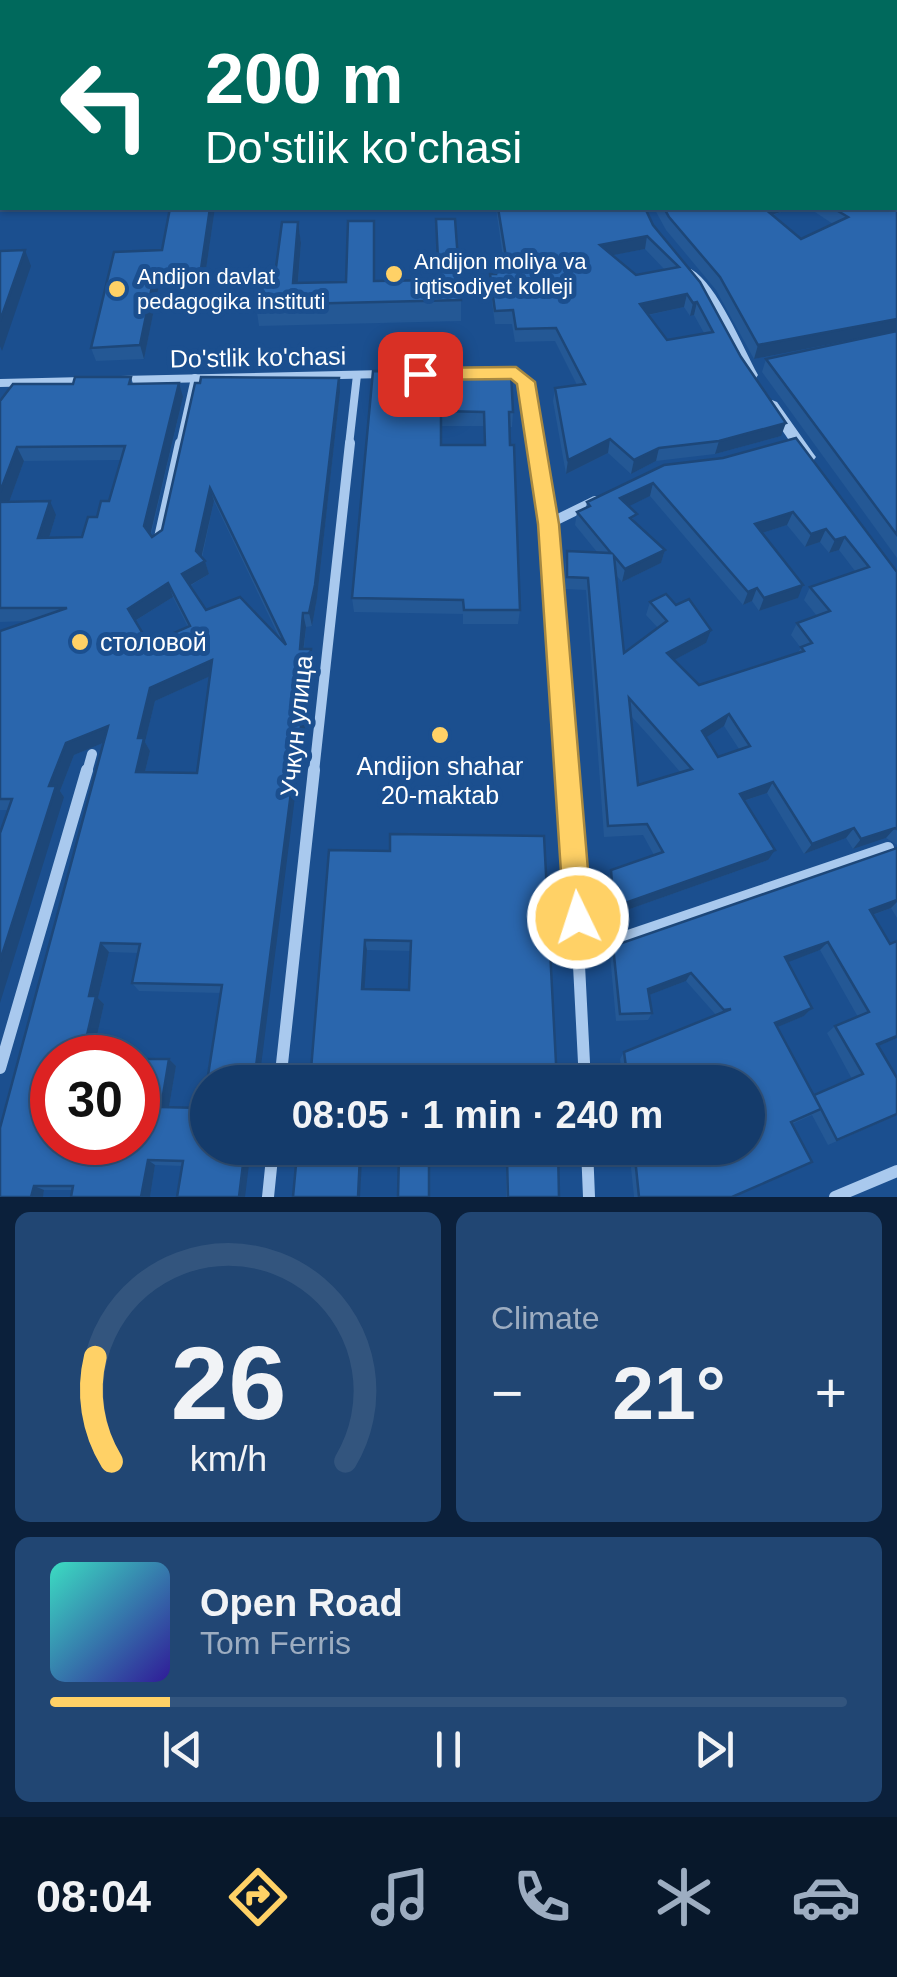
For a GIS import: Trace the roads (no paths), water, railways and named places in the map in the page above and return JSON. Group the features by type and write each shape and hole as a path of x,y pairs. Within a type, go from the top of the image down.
{"street":[{"path":"680,258 706,292 757,383"},
{"path":"747,368 766,364"},
{"path":"498,373 516,372 526,382 548,524 581,952 584,1065"},
{"name":"Do'stlik ko'chasi","path":"108,380 388,374"},
{"name":"Учкун улица","path":"282,1065 357,375"},
{"path":"158,542 195,378"},
{"path":"0,383 88,380"},
{"path":"7,400 14,383"},
{"path":"767,397 789,443 816,470"},
{"path":"548,524 606,495"},
{"path":"0,1068 92,754"},
{"path":"581,952 888,848"},
{"path":"268,1197 272,1165"},
{"path":"588,1165 589,1197"},
{"path":"836,1197 897,1171"}],"place":[{"name":"Andijon moliya va iqtisodiyet kolleji","path":"394,274"},
{"name":"Andijon davlat pedagogika instituti","path":"117,289"},
{"name":"столовой","path":"80,642"},
{"name":"Andijon shahar 20-maktab","path":"440,735"}]}
